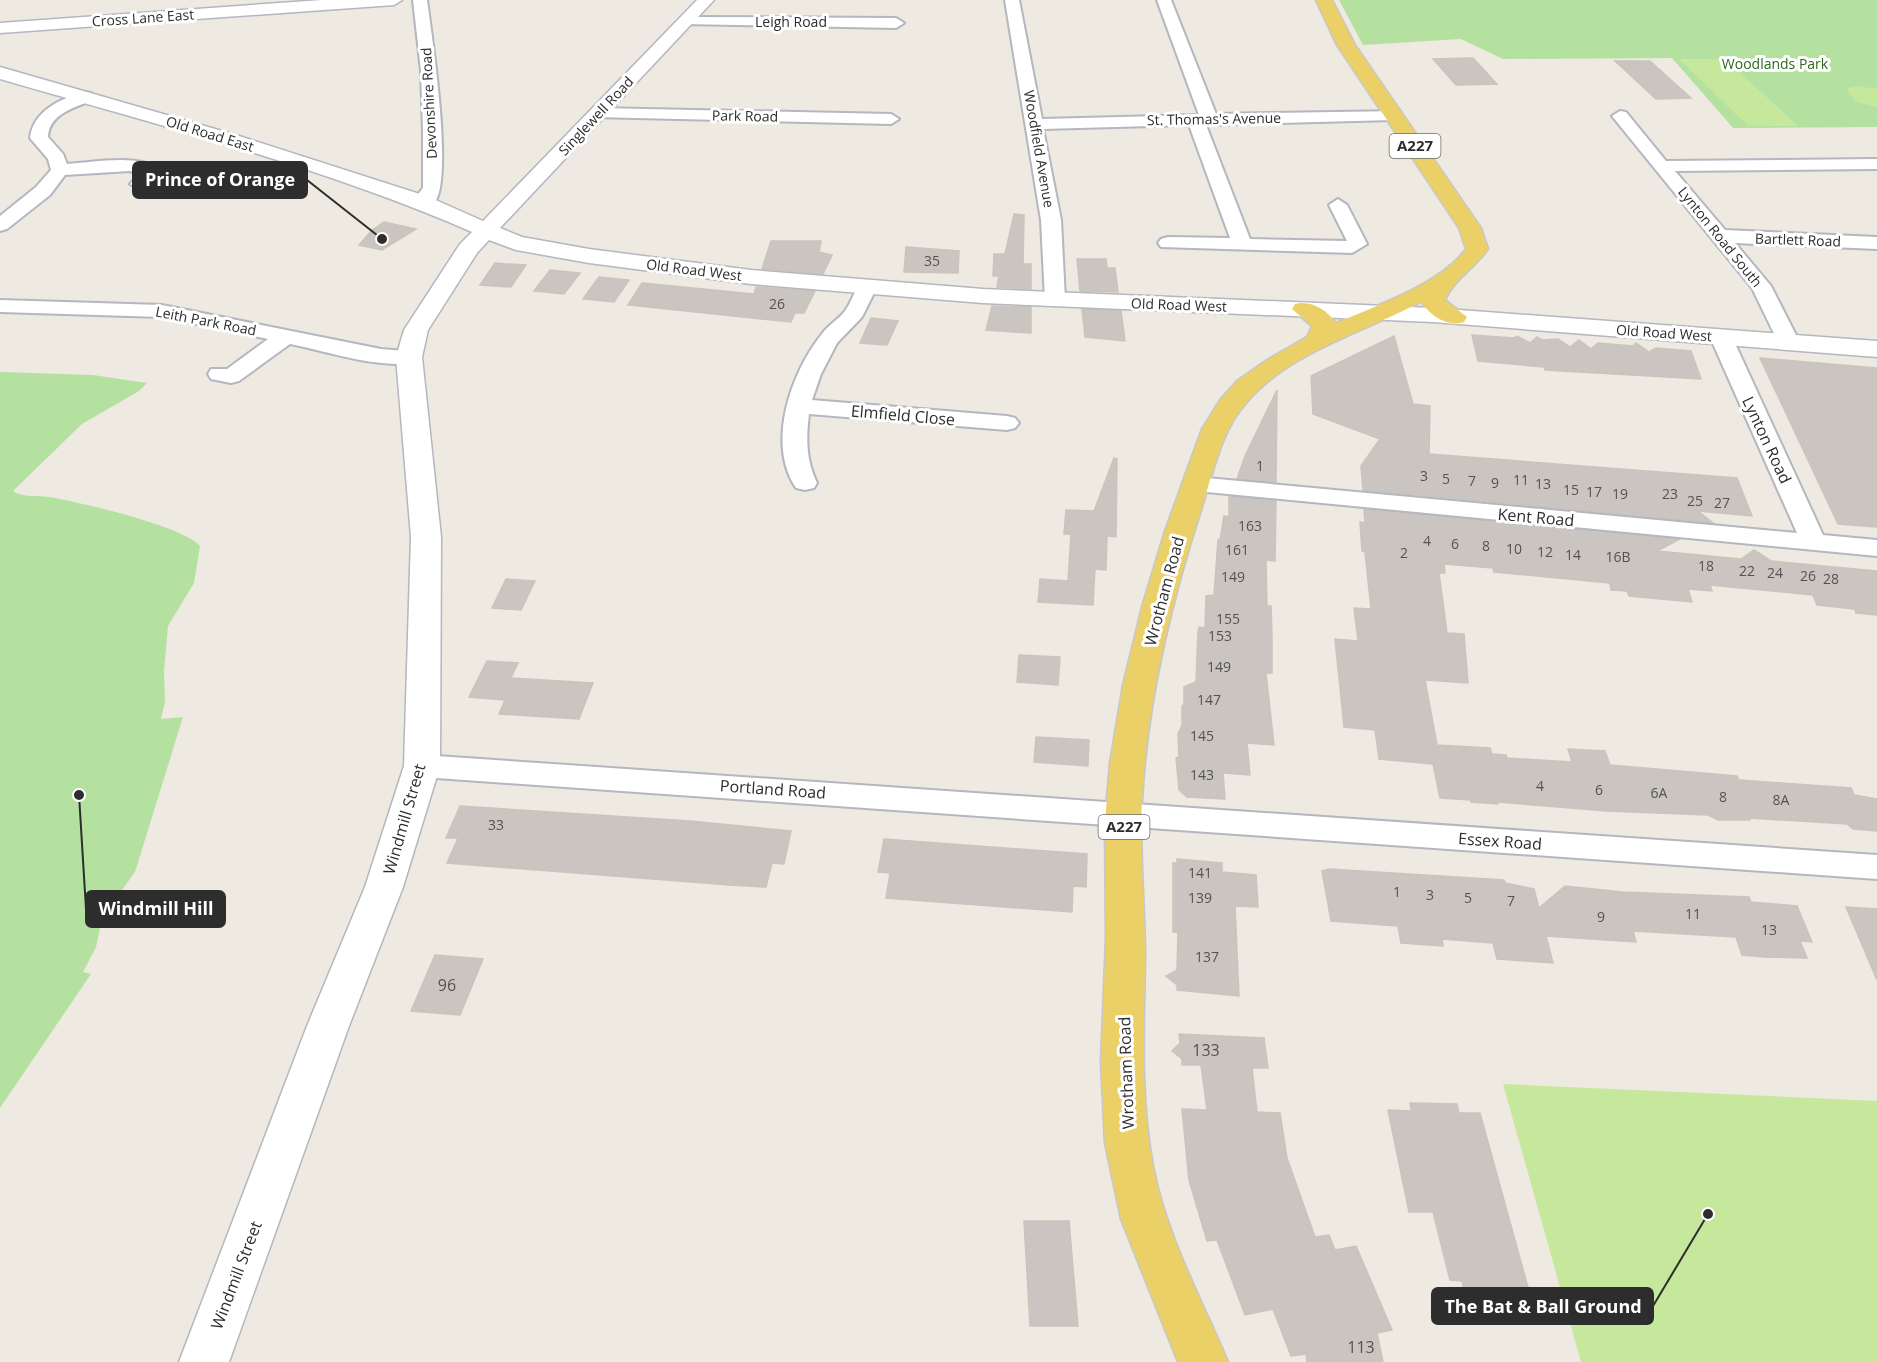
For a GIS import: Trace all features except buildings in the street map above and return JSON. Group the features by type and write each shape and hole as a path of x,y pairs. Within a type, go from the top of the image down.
{"main road":[{"name":"Wrotham Road","path":"1203,1362 1145,1216 1131,1169 1124,1084 1124,814 1138,691 1179,532 1218,425 1235,399 1266,372 1311,325 1376,312 1441,283 1473,258 1477,249 1476,242 1341,37 1324,0"},
{"path":"1441,283 1433,301 1440,309 1455,317"}],"street":[{"name":"Cross Lane East","path":"0,28 394,0"},
{"name":"Devonshire Road","path":"420,0 429,71 432,130 432,188 428,198 422,202"},
{"name":"Singlewell Road","path":"484,231 706,0"},
{"name":"Woodfield Avenue","path":"1012,0 1052,220 1055,300"},
{"path":"1164,0 1242,244"},
{"name":"Leigh Road","path":"686,21 896,23"},
{"name":"Old Road East","path":"0,73 229,139 422,202 484,231"},
{"path":"60,170 57,158 39,138 40,127 54,111 85,97"},
{"name":"Park Road","path":"599,113 891,120"},
{"name":"St. Thomas's Avenue","path":"1035,124 1394,115"},
{"name":"Lynton Road South","path":"1620,116 1761,286 1790,343"},
{"name":"Lynton Road South","path":"1662,166 1877,164"},
{"path":"0,225 43,191 60,170 136,165 151,172 139,184"},
{"path":"1179,247 1242,244 1352,247 1357,244 1357,241 1338,206"},
{"name":"Old Road West","path":"484,231 518,244 636,263 867,287 1055,300 1311,325 1376,312 1877,350"},
{"name":"Windmill Street","path":"204,1362 328,1026 384,887 422,766 426,537 409,357 416,330 423,315 468,249 484,231"},
{"name":"Bartlett Road","path":"1718,236 1877,243"},
{"path":"805,483 796,471 795,459 801,393 824,345 852,316 867,287"},
{"name":"Leith Park Road","path":"0,306 162,311 381,356 409,357"},
{"path":"232,376 285,337"},
{"name":"Lynton Road","path":"1721,337 1814,543"},
{"name":"Elmfield Close","path":"799,406 1007,423"},
{"name":"Kent Road","path":"1196,484 1877,548"},
{"name":"Portland Road","path":"422,766 1124,814"},
{"name":"Essex Road","path":"1124,814 1877,867"}],"green space":[{"name":"Woodlands Park","path":"1339,0 1877,0 1877,127 1733,128 1672,58 1503,59 1461,39 1363,45"},
{"path":"1679,59 1725,59 1798,126 1748,126"},
{"path":"1858,86 1877,89 1877,107 1857,102 1847,92 1848,88"},
{"path":"0,372 93,375 147,383 139,391 82,424 13,491 105,509 153,523 190,538 200,546 194,583 168,626 164,671 165,702 161,719 183,717 135,872 122,890 107,896 96,947 83,972 91,974 0,1108"},
{"path":"1503,1084 1877,1101 1877,1362 1581,1362"}],"place":[{"name":"Prince of Orange","path":"382,239"},
{"name":"Windmill Hill","path":"79,795"},
{"name":"The Bat & Ball Ground","path":"1708,1214"}]}
